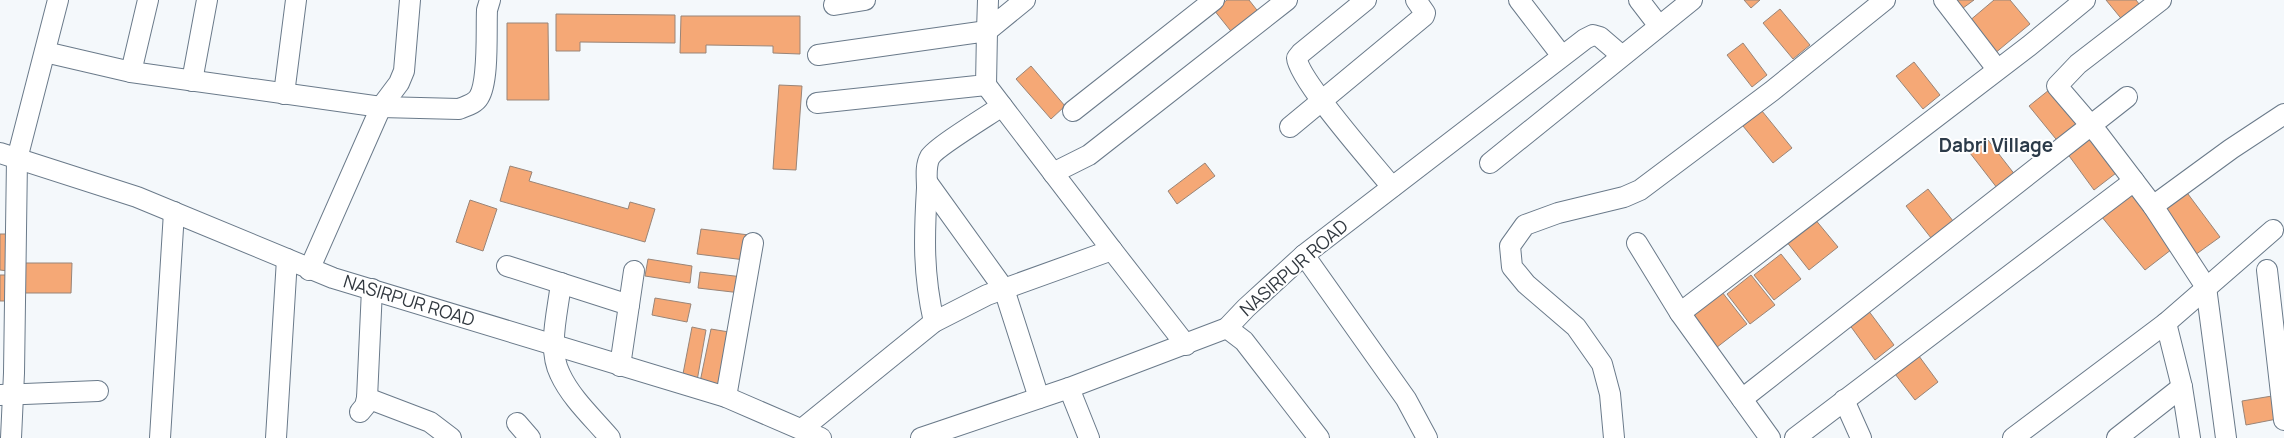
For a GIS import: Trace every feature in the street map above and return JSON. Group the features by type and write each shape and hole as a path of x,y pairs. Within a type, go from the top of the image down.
{"street":[{"path":"11,438 6,395 9,156 45,52 58,0"},
{"path":"131,72 148,0"},
{"path":"192,81 207,0"},
{"path":"284,94 296,0"},
{"path":"309,270 381,107 399,82 404,71 410,0"},
{"path":"45,52 131,72 284,94 381,107 459,109 471,104 479,97 484,82 487,10 490,0"},
{"path":"834,5 865,0"},
{"path":"988,0 986,85 1186,345"},
{"path":"818,55 987,31 1026,0"},
{"path":"1073,111 1214,0"},
{"path":"1053,173 1089,155 1287,0"},
{"path":"1366,0 1301,53 1297,58 1297,66 1322,101 1392,187"},
{"path":"1290,127 1424,16 1425,13 1416,0"},
{"path":"1520,0 1562,56"},
{"path":"1639,0 1659,26"},
{"path":"1490,163 1621,55 1692,0"},
{"path":"1614,438 1610,394 1602,364 1576,327 1526,284 1512,267 1510,246 1525,225 1558,213 1624,197 1640,190 1772,92 1885,0"},
{"path":"1944,0 1997,68"},
{"path":"1680,313 1997,68 2029,46 2085,0"},
{"path":"2162,0 2078,64 2057,86 2153,206 2206,287 2226,438"},
{"name":"NASIRPUR ROAD","path":"921,438 1069,388 1227,328 1304,255 1562,56 1593,35 1600,37 1621,55"},
{"path":"817,103 986,85"},
{"path":"1742,399 2127,97"},
{"path":"934,322 926,288 925,266 928,163 935,152 1002,106"},
{"path":"2153,206 2231,149 2284,114"},
{"name":"NASIRPUR ROAD","path":"9,156 138,197 309,270 726,397 821,438"},
{"path":"1795,438 2134,181"},
{"path":"927,182 1004,289 1039,398"},
{"path":"160,438 174,212"},
{"path":"2013,438 2166,323 2273,230"},
{"path":"726,397 753,243"},
{"path":"1637,243 1680,313 1770,438"},
{"path":"802,430 934,322 1004,289 1112,250"},
{"path":"1304,255 1406,399 1426,438"},
{"path":"276,438 287,260"},
{"path":"507,266 629,306"},
{"path":"2267,270 2284,420"},
{"path":"620,366 634,271"},
{"path":"561,283 554,346 559,373 569,389 610,438"},
{"path":"372,289 364,405 430,422 451,438"},
{"path":"2166,323 2182,387 2190,438"},
{"path":"1227,328 1244,341 1319,438"},
{"path":"2117,438 2182,387"},
{"path":"1069,388 1090,438"},
{"path":"6,395 98,391"},
{"path":"1844,400 1861,438"},
{"path":"517,422 530,438"}],"building":[{"path":"1227,0 1249,0 1260,14 1234,35 1214,10"},
{"path":"1744,0 1760,0 1751,8"},
{"path":"1951,0 1974,0 1959,11"},
{"path":"1994,0 2010,0 2030,24 1994,54 1968,22"},
{"path":"2106,0 2136,0 2142,8 2124,22"},
{"path":"1780,9 1810,45 1793,59 1763,23"},
{"path":"556,14 675,15 675,43 580,42 580,51 556,51"},
{"path":"681,16 800,16 800,54 773,53 773,46 706,45 706,53 680,53"},
{"path":"507,23 548,23 549,100 507,100"},
{"path":"1743,43 1767,75 1752,87 1727,55"},
{"path":"1914,62 1940,95 1923,109 1896,76"},
{"path":"1031,66 1065,106 1051,119 1016,79"},
{"path":"779,85 802,86 796,170 773,169"},
{"path":"2054,86 2084,124 2060,144 2029,106"},
{"path":"1762,111 1792,148 1773,163 1743,126"},
{"path":"2093,133 2120,170 2094,190 2067,153"},
{"path":"1988,140 2019,180 2001,193 1970,153"},
{"path":"1205,163 1215,176 1177,204 1168,191"},
{"path":"510,166 532,172 529,181 628,209 630,202 655,209 645,242 500,201"},
{"path":"2129,186 2176,246 2145,270 2097,211"},
{"path":"1928,189 1957,226 1935,243 1906,206"},
{"path":"2185,190 2220,237 2195,255 2160,209"},
{"path":"470,200 497,209 483,251 456,242"},
{"path":"1814,218 1838,247 1809,270 1786,241"},
{"path":"701,229 749,235 745,260 697,254"},
{"path":"0,234 11,234 8,271 0,270"},
{"path":"1781,254 1801,279 1774,300 1754,275"},
{"path":"648,259 692,266 690,283 645,276"},
{"path":"20,263 72,263 71,293 20,293"},
{"path":"700,272 743,277 741,293 698,288"},
{"path":"0,275 9,275 7,301 0,301"},
{"path":"1751,275 1775,305 1750,324 1727,294"},
{"path":"1722,292 1747,324 1712,351 1687,319"},
{"path":"655,298 691,304 687,322 652,315"},
{"path":"1868,310 1894,345 1875,360 1849,324"},
{"path":"692,327 706,330 697,381 682,379"},
{"path":"711,329 735,333 724,387 700,382"},
{"path":"1916,352 1938,382 1915,400 1892,370"},
{"path":"2278,395 2282,418 2246,425 2242,401"}],"district":[{"name":"Dabri Village","path":"1996,145"}]}
